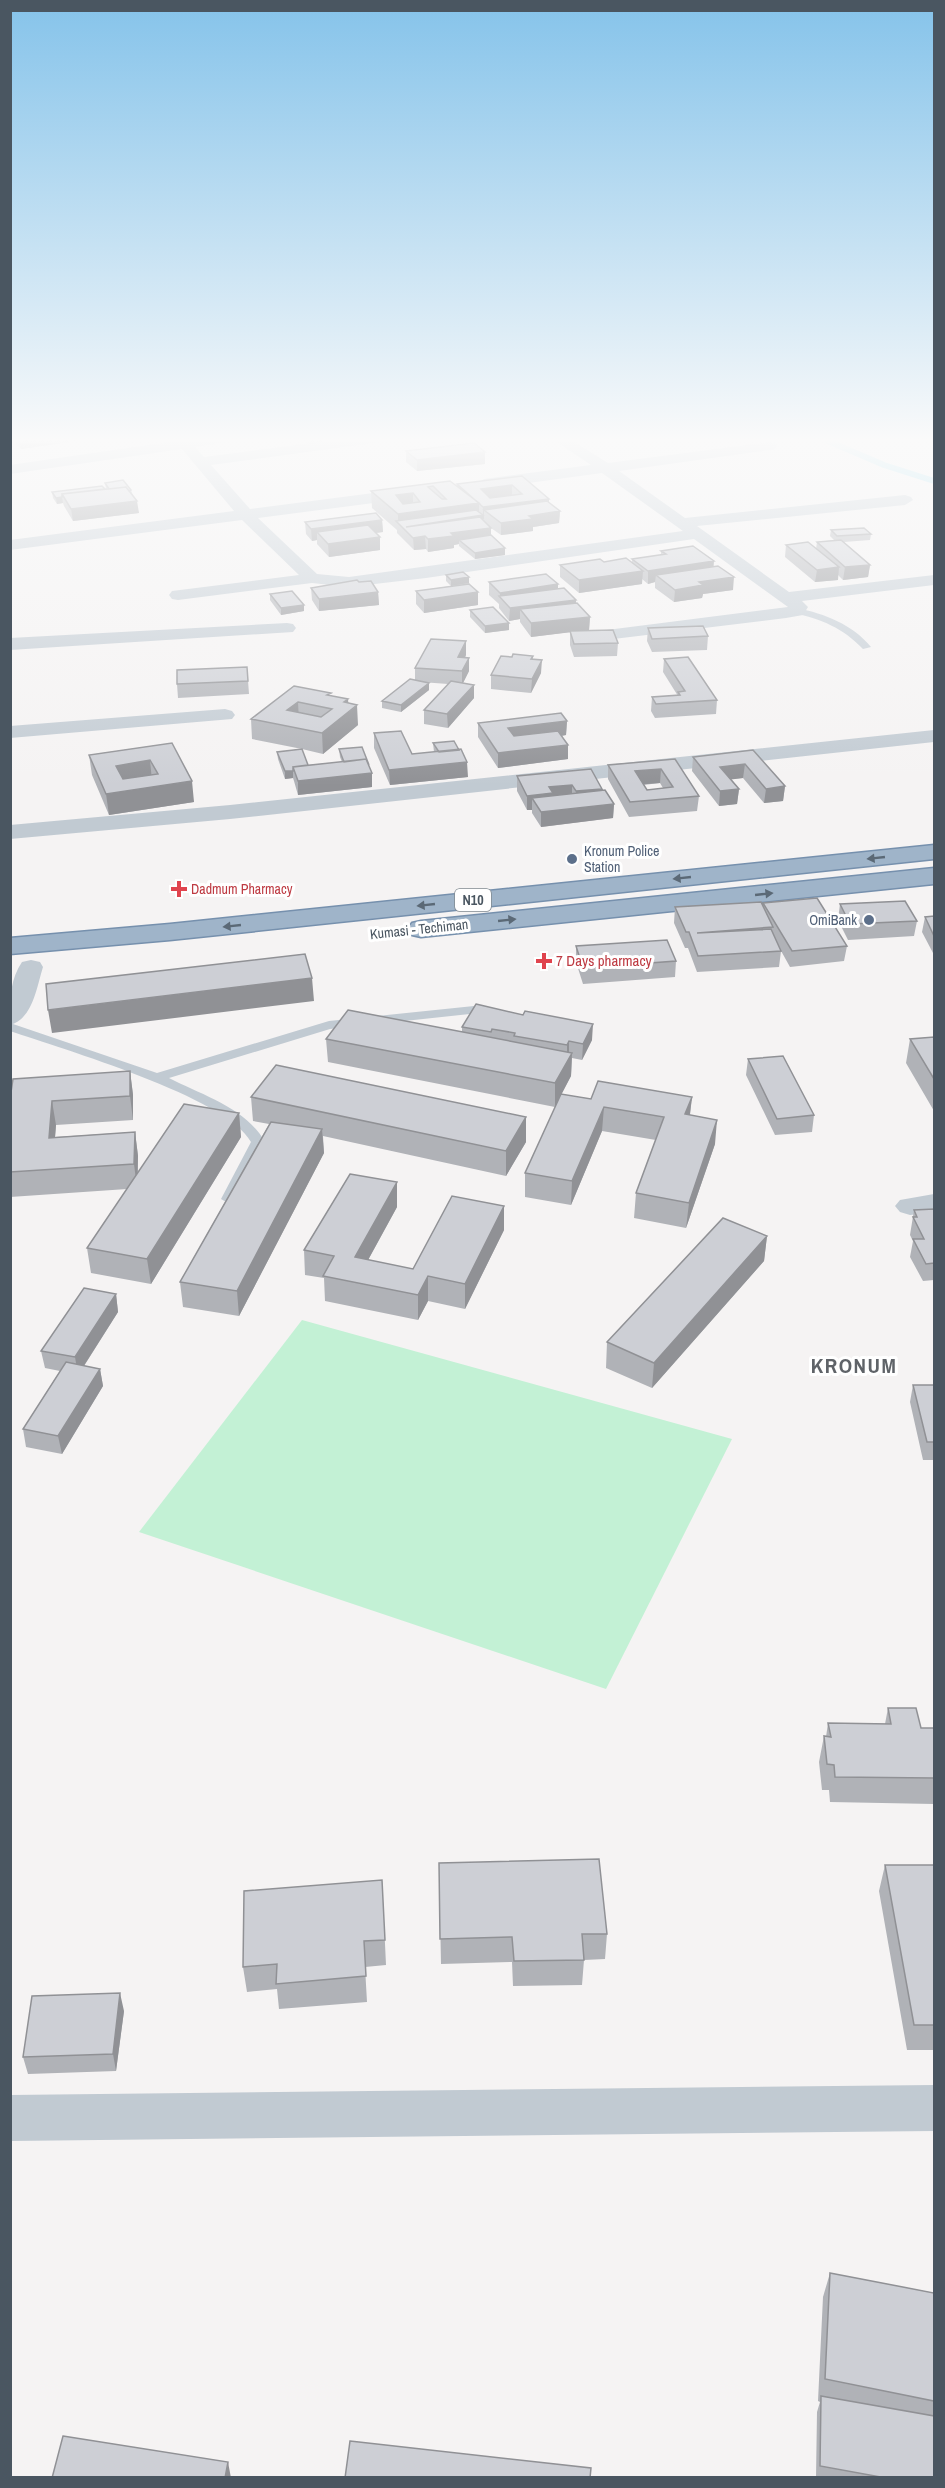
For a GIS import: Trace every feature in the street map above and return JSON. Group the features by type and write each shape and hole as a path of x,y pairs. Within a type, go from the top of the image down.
{"highway":[{"name":"N10","path":"10,946 182,931 934,852"},
{"name":"Kumasi - Techiman","path":"21,969 934,876"}],"street":[{"path":"287,554 312,578"},
{"path":"178,594 312,578 329,581 360,581 553,554"},
{"path":"725,554 792,604"},
{"path":"597,636 934,580"},
{"path":"10,644 287,628"},
{"path":"10,732 225,715"},
{"path":"10,832 230,812 934,736"},
{"path":"10,1017 15,1012 21,969"},
{"path":"10,2118 934,2108"}],"lane":[{"path":"792,604 830,620 857,636 866,647"},
{"path":"158,1077 329,1024 474,1010"},
{"path":"10,1028 158,1077 237,1118 252,1131 258,1142 220,1212"}],"green space":[{"path":"302,1320 732,1439 606,1689 139,1532"}],"building":[{"path":"665,554 704,554 714,561 648,571 632,559"},
{"path":"797,554 823,554 839,567 817,570"},
{"path":"831,554 857,554 870,565 845,567"},
{"path":"626,558 643,571 579,580 560,565 600,559 604,562"},
{"path":"718,566 734,577 699,582 703,585 675,590 656,575"},
{"path":"463,572 469,577 451,580 446,575"},
{"path":"546,574 558,584 500,593 489,582"},
{"path":"357,580 359,582 371,581 378,592 319,599 311,588"},
{"path":"469,584 478,592 424,600 416,591"},
{"path":"564,588 576,600 510,608 499,596"},
{"path":"292,591 304,605 281,608 270,594"},
{"path":"577,603 590,617 531,623 520,609"},
{"path":"493,607 509,623 485,626 470,610"},
{"path":"703,626 708,636 652,639 648,628"},
{"path":"613,630 618,643 574,644 570,631"},
{"path":"431,639 466,641 458,657 469,658 462,671 415,668"},
{"path":"513,654 533,656 531,659 542,660 532,679 491,675 501,656 512,657"},
{"path":"688,657 717,700 656,704 652,697 680,695 678,692 685,691 664,659"},
{"path":"247,667 248,681 177,684 177,670"},
{"path":"410,679 429,683 401,705 382,701"},
{"path":"451,681 474,685 447,714 424,710"},
{"path":"294,686 331,693 327,695 348,699 344,702 357,705 322,733 251,719","holes":["298,702 332,709 321,717 287,710"]},
{"path":"561,713 567,721 508,728 514,736 558,731 568,745 498,753 478,723"},
{"path":"401,731 412,754 461,749 467,762 389,770 374,733"},
{"path":"454,741 459,750 439,752 433,743"},
{"path":"172,743 192,781 106,794 89,755","holes":["150,760 158,774 123,779 116,766"]},
{"path":"362,747 369,765 366,759 344,762 339,749"},
{"path":"302,749 308,765 293,767 293,771 285,771 277,752"},
{"path":"753,750 785,786 766,789 745,764 720,767 739,789 720,791 693,757"},
{"path":"366,759 372,773 298,781 293,767"},
{"path":"675,759 699,796 630,802 608,765","holes":["661,769 673,787 647,790 635,771"]},
{"path":"591,769 602,789 576,791 572,785 549,787 553,793 527,796 517,776"},
{"path":"605,790 614,804 541,812 532,798"},
{"path":"817,898 847,946 792,951 763,903"},
{"path":"905,901 917,921 850,924 840,904"},
{"path":"761,902 773,927 697,933 771,929 781,951 698,956 689,932 686,932 675,907"},
{"path":"934,916 934,936 925,917"},
{"path":"667,940 676,961 583,968 576,946"},
{"path":"305,954 312,978 48,1010 46,984"},
{"path":"476,1004 523,1015 525,1011 593,1024 583,1044 569,1041 567,1045 514,1036 515,1033 492,1029 491,1032 462,1027"},
{"path":"348,1010 572,1053 555,1083 326,1039"},
{"path":"934,1037 934,1079 910,1039"},
{"path":"783,1056 814,1115 777,1119 748,1059"},
{"path":"276,1065 526,1117 506,1151 251,1097"},
{"path":"130,1071 130,1096 52,1101 49,1138 135,1132 134,1164 10,1172 10,1099 13,1079"},
{"path":"598,1081 692,1097 685,1114 717,1120 689,1203 636,1193 664,1117 604,1107 572,1181 525,1173 561,1094 591,1099"},
{"path":"184,1104 239,1113 147,1259 87,1248"},
{"path":"271,1122 322,1129 237,1291 180,1282"},
{"path":"350,1174 397,1182 355,1257 413,1269 452,1196 504,1206 465,1284 428,1276 418,1295 323,1276 334,1256 304,1250"},
{"path":"934,1209 934,1263 926,1264 913,1239 924,1239 913,1217 917,1217 914,1210"},
{"path":"723,1218 767,1236 654,1363 607,1342"},
{"path":"84,1288 116,1294 75,1357 41,1351"},
{"path":"66,1362 100,1369 58,1436 23,1429"},
{"path":"913,1385 934,1385 934,1442 927,1442"},
{"path":"888,1708 916,1708 921,1728 934,1728 934,1778 835,1777 834,1765 827,1764 824,1736 831,1737 828,1723 891,1724"},
{"path":"599,1859 607,1934 582,1934 584,1960 514,1961 512,1937 440,1939 439,1863"},
{"path":"885,1865 934,1865 934,2025 914,2025"},
{"path":"382,1880 385,1940 364,1941 366,1976 276,1984 277,1964 243,1967 244,1891"},
{"path":"120,1993 113,2054 23,2057 32,1996"},
{"path":"830,2273 934,2293 934,2401 825,2379"},
{"path":"821,2396 934,2416 934,2478 886,2478 820,2466"},
{"path":"63,2436 228,2462 225,2478 52,2478"},
{"path":"350,2441 591,2468 590,2478 345,2478"}],"place":[{"name":"Kronum Police Station","path":"572,859"},
{"name":"Dadmum Pharmacy","path":"179,889"},
{"name":"OmiBank","path":"869,920"},
{"name":"7 Days pharmacy","path":"544,961"}],"district":[{"name":"KRONUM","path":"854,1366"}]}
